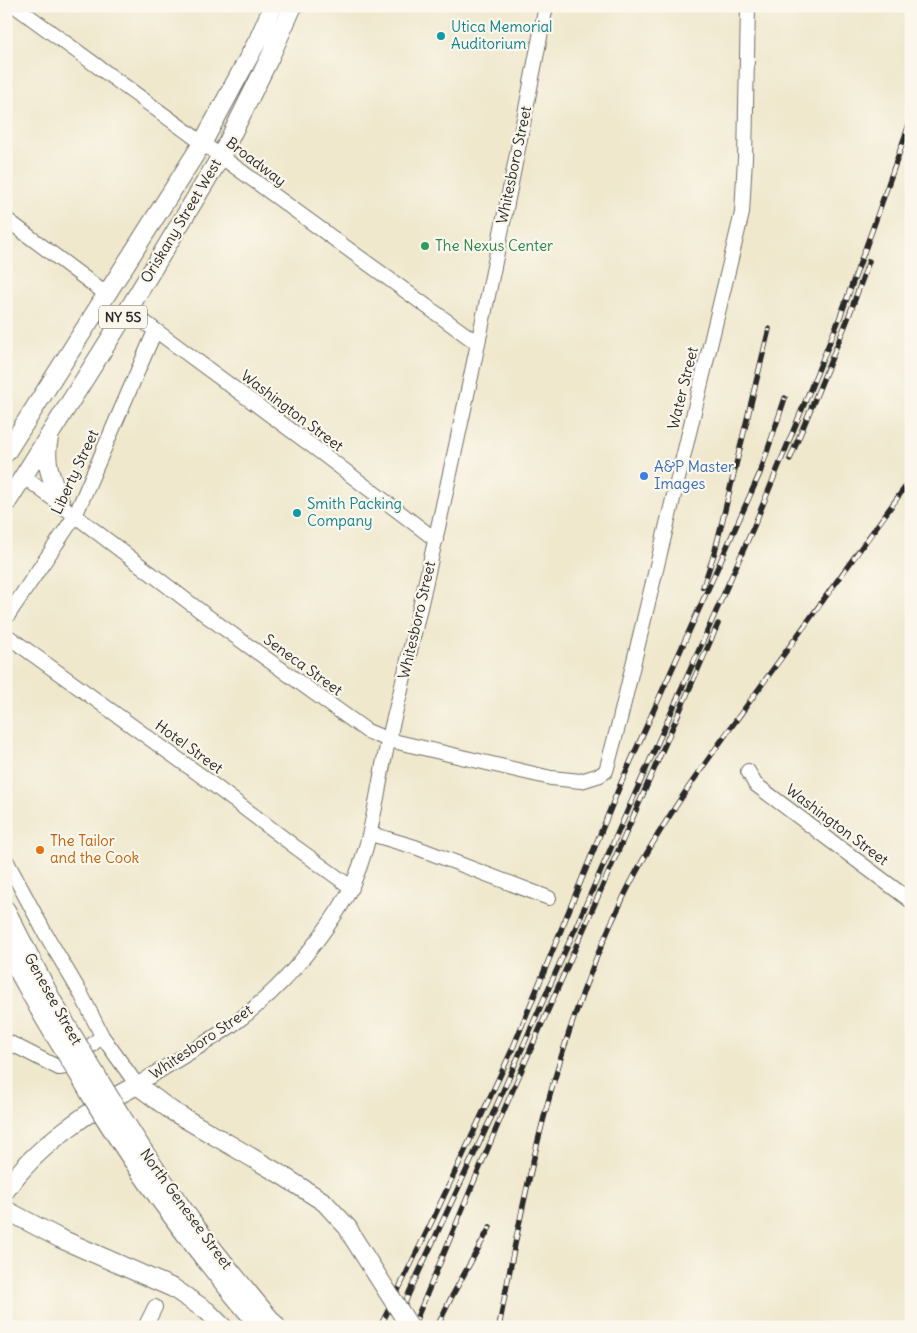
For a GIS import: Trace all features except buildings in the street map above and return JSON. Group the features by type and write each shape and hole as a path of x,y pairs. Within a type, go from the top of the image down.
{"main road":[{"name":"Oriskany Street West","path":"6,454 203,142 246,64 273,6"},
{"name":"Oriskany Street West","path":"6,504 128,310 221,156 293,6"},
{"path":"23,476 26,441 36,405"},
{"path":"52,431 46,450 47,466 68,510"},
{"name":"Genesee Street","path":"6,910 46,1006 52,1032 94,1098"},
{"name":"Genesee Street","path":"6,949 46,1006"},
{"path":"137,1085 172,1111 324,1202 348,1228 410,1327"},
{"name":"Whitesboro Street","path":"6,1190 35,1156 94,1098 137,1085"},
{"name":"North Genesee Street","path":"94,1098 108,1124 185,1234 260,1327"},
{"name":"North Genesee Street","path":"94,1098 135,1138 196,1227 277,1327"},
{"path":"6,1210 59,1238 173,1288 207,1311 223,1327"}],"street":[{"name":"Broadway","path":"15,6 477,343"},
{"name":"Whitesboro Street","path":"137,1085 237,1022 254,1008 300,963 340,908 352,888 371,834 389,740 436,540 546,6"},
{"name":"Water Street","path":"606,771 742,213 748,6"},
{"path":"6,219 106,294"},
{"name":"Washington Street","path":"128,310 436,540"},
{"name":"Liberty Street","path":"6,618 68,510 155,331"},
{"name":"Seneca Street","path":"23,476 207,616 367,731 389,740 551,778 581,781 606,771"},
{"name":"Hotel Street","path":"6,634 352,888"},
{"name":"Washington Street","path":"748,771 755,784 911,901"},
{"path":"371,834 415,847 549,898"},
{"path":"6,860 45,933 81,994 102,1036 137,1085"},
{"path":"6,1041 59,1068 66,1067 102,1036"},
{"path":"145,1327 155,1307"}],"railway":[{"path":"396,1327 409,1293 491,1118 754,526 840,317 911,119"},
{"path":"790,459 847,321 869,261"},
{"path":"703,587 715,551 769,329"},
{"path":"380,1327 512,1050 621,783 760,473 785,398"},
{"path":"499,1327 521,1216 547,1106 581,998 601,945 625,894 654,840 687,789 911,479"},
{"path":"413,1327 504,1110 718,624"},
{"path":"437,1327 490,1227"}],"place":[{"name":"Utica Memorial Auditorium","path":"441,36"},
{"name":"The Nexus Center","path":"425,246"},
{"name":"A&P Master Images","path":"644,476"},
{"name":"Smith Packing Company","path":"297,513"},
{"name":"The Tailor and the Cook","path":"40,850"}]}
